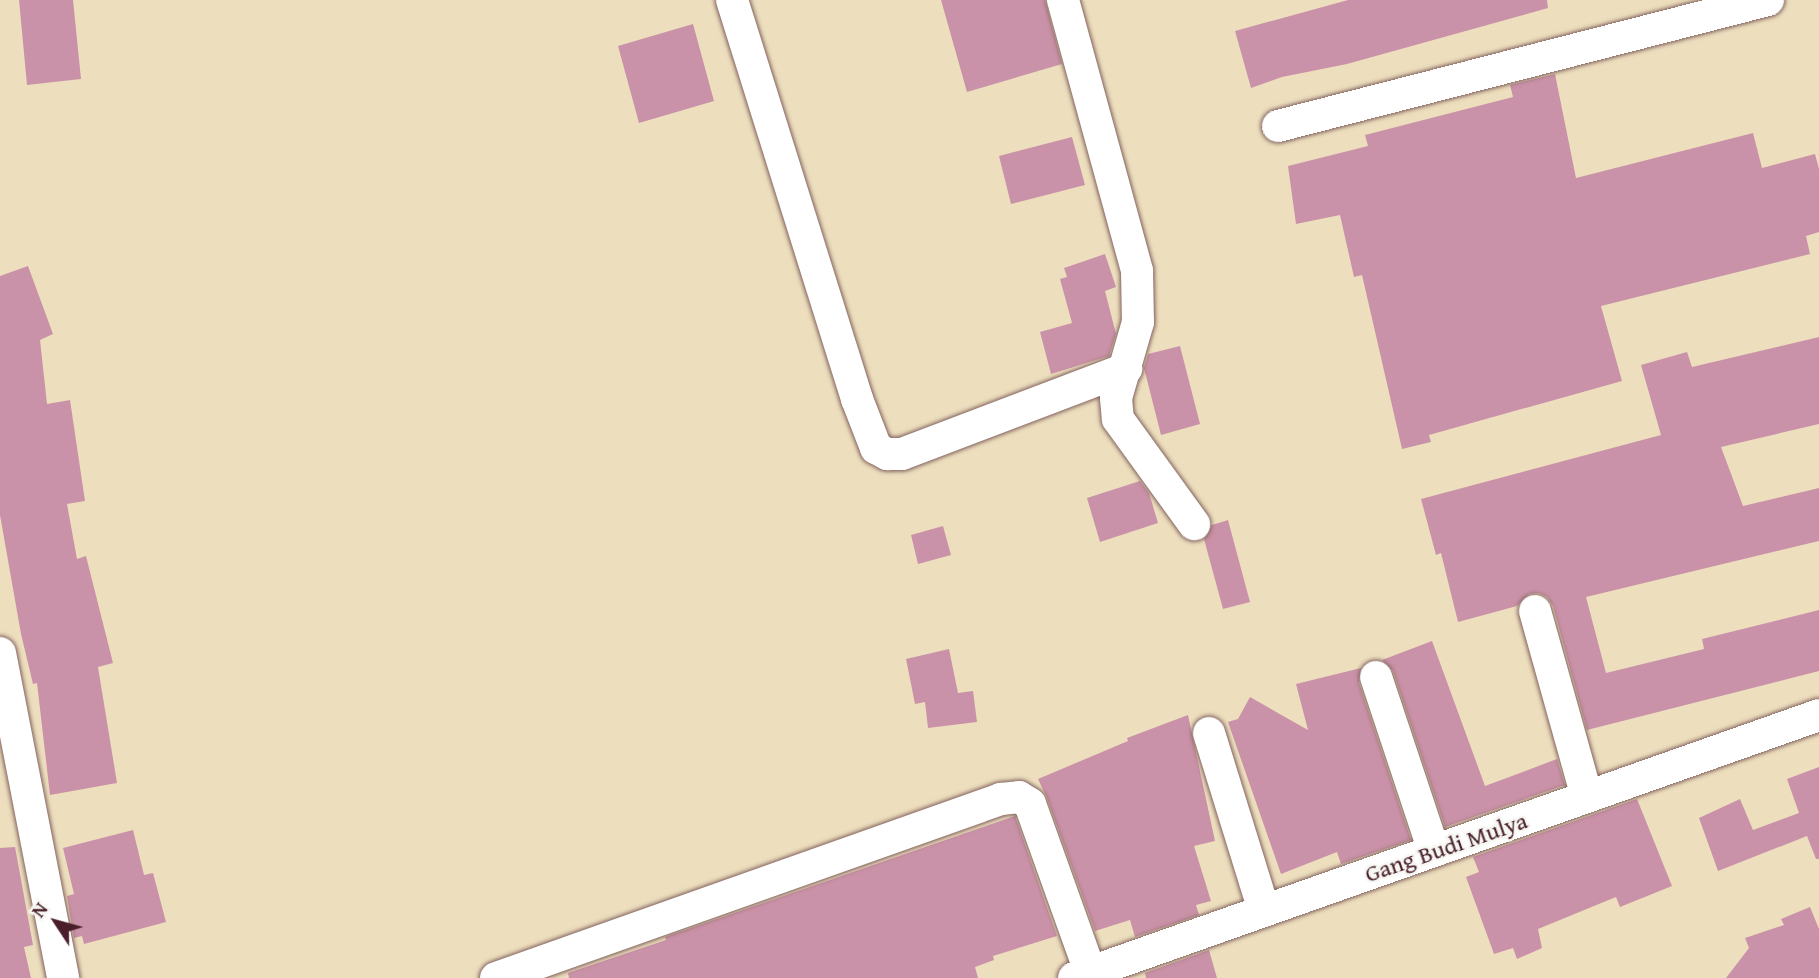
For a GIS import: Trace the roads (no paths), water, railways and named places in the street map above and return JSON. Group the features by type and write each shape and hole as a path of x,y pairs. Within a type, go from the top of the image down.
{"street":[{"path":"732,0 857,399 876,447 887,454 902,454 1126,369"},
{"path":"1063,0 1137,271 1138,322 1116,398 1118,419 1130,440 1195,524"},
{"path":"1278,126 1768,0"},
{"path":"1535,611 1587,797"},
{"path":"0,653 63,978"},
{"path":"1376,677 1434,851"},
{"name":"Gang Budi Mulya","path":"1082,975 1819,715"},
{"path":"1209,733 1264,911"},
{"path":"496,978 1001,799 1019,797 1030,804 1082,975"}]}
